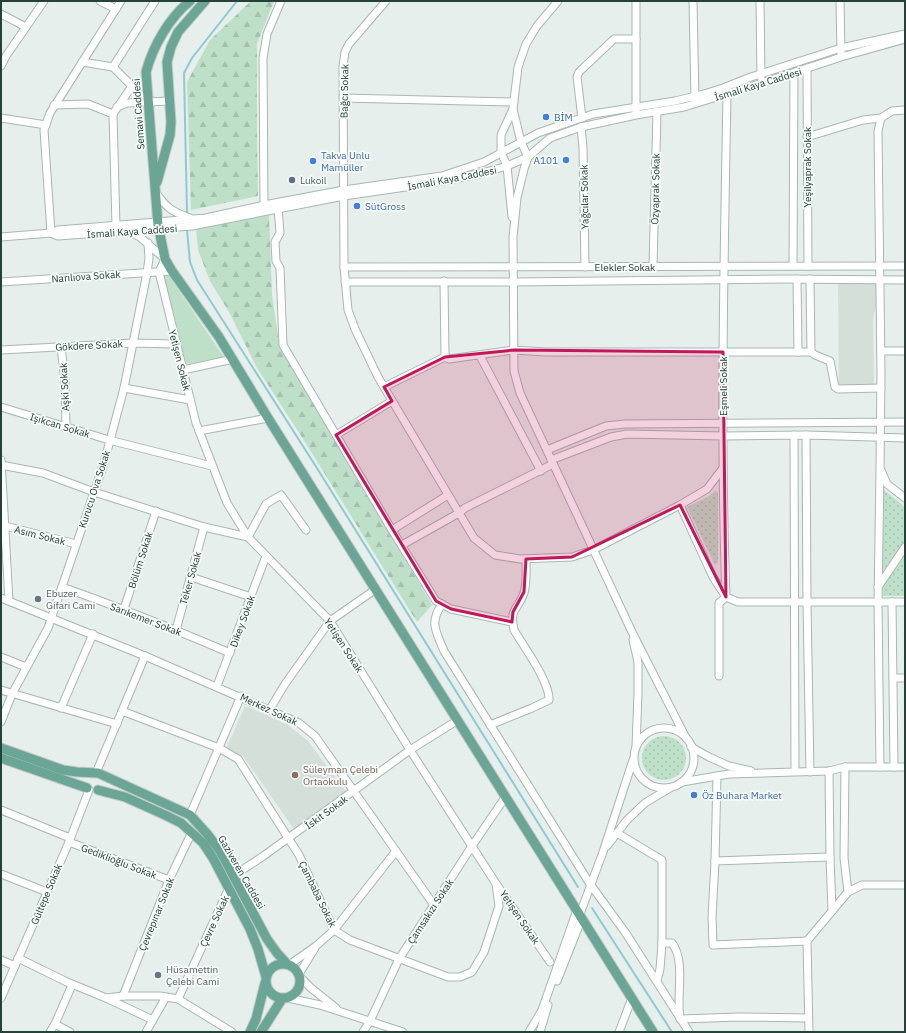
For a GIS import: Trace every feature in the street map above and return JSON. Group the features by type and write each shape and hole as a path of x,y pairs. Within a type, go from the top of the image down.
{"main road":[{"name":"Semavi Caddesi","path":"190,1 177,14 163,33 149,61 146,72 158,225 165,259 233,359 268,418 653,1032"},
{"name":"Semavi Caddesi","path":"155,191 160,167 170,135 167,62 171,47 178,32 205,1"},
{"name":"Gaziveren Caddesi","path":"1,748 63,770 96,773 190,815 220,850 267,939 277,953 288,964"},
{"name":"Gaziveren Caddesi","path":"1,758 91,789 125,797 165,814 181,823 192,832 203,843 213,858 250,929 258,949 266,980"},
{"path":"96,773 103,783 91,789 84,782 86,776 96,773"},
{"path":"250,1032 256,1019 266,980 271,968 281,963 288,964 294,967 299,976 300,982 297,992 285,998 261,1032"},
{"path":"266,980 267,989 271,994 276,997 285,998"}],"street":[{"path":"1,66 6,56 44,1"},
{"path":"100,1 116,8"},
{"path":"51,233 44,130 54,106 120,1"},
{"path":"113,67 154,1"},
{"path":"264,205 263,58 267,34 281,1"},
{"name":"Bağcı Sokak","path":"386,1 349,44 345,52 343,66 344,267 348,310 355,329 384,387 474,538 495,555 526,559 572,557 593,550 680,505 707,489 723,468"},
{"path":"558,1 537,26 526,44 518,67 513,106 501,135 501,152 507,166 513,237 514,370 520,393 546,450 632,632 691,747 693,756 692,766 682,782"},
{"path":"636,1 636,115"},
{"path":"693,1 695,100 761,74 841,48 905,34"},
{"path":"760,1 761,84"},
{"path":"840,1 841,57"},
{"path":"1,14 26,27"},
{"path":"582,118 577,77 579,72 614,40 636,39"},
{"name":"İsmali Kaya Caddesi","path":"51,233 58,236 129,231 192,219 206,218 264,205 442,176 484,162 538,133 593,114 695,100 727,94 841,57 905,39"},
{"path":"82,62 113,67 148,102"},
{"name":"Yeşilyaprak Sokak","path":"807,68 808,266"},
{"name":"Yeşilyaprak Sokak","path":"793,266 794,73"},
{"path":"116,226 113,114 132,86"},
{"name":"Eşmeli Sokak","path":"719,676 719,603 726,597 722,352 727,94"},
{"path":"343,98 513,106"},
{"name":"İsmali Kaya Caddesi","path":"1,236 51,233 58,230 116,226 192,226 344,193 426,184 479,174 507,166 528,157 550,138 581,127 657,111 695,100"},
{"path":"117,107 127,103 169,101"},
{"path":"54,106 88,104 113,114"},
{"path":"513,106 521,142 528,157 517,198 513,237"},
{"path":"807,137 864,120 881,118 892,111 905,110"},
{"name":"Özyaprak Sokak","path":"653,267 657,111"},
{"path":"1,118 46,125"},
{"path":"880,767 878,587 881,351 878,131 881,118"},
{"name":"Yağcılar Sokak","path":"581,127 583,147 584,267"},
{"path":"155,191 166,207 178,214 192,219"},
{"path":"278,208 280,234 275,242 275,255 276,262 280,268 283,345 392,530 436,600 451,609 512,622"},
{"path":"129,231 148,243 165,259 159,272"},
{"name":"Kurucu Ova Sokak","path":"1,722 12,694 52,618 104,463 124,388 147,273 148,243"},
{"name":"Elekler Sokak","path":"344,267 905,266"},
{"name":"Narılıova Sokak","path":"1,282 172,271"},
{"name":"Yetişen Sokak","path":"159,272 199,431 227,503 248,537 330,621 410,750 495,882 550,962"},
{"path":"797,279 798,352"},
{"name":"Elekler Sokak","path":"345,282 797,279 905,280"},
{"path":"810,279 811,352"},
{"path":"444,281 445,357"},
{"name":"Gökdere Sokak","path":"1,350 133,343 176,344"},
{"name":"Aşki Sokak","path":"61,347 65,381 66,427"},
{"path":"384,387 445,357 449,359 480,356 514,350 546,352 811,352 830,361 835,387 838,389 881,388"},
{"path":"881,351 905,351"},
{"path":"480,356 541,471"},
{"path":"183,370 233,359"},
{"path":"124,388 190,400"},
{"path":"336,435 392,401"},
{"name":"Işıkcan Sokak","path":"1,407 109,440 212,466"},
{"path":"199,431 268,418"},
{"path":"546,450 606,426 625,424 905,422"},
{"path":"402,545 464,508 541,471 552,462 611,437 627,434 723,436 806,435 905,438"},
{"path":"794,435 796,771"},
{"path":"806,435 806,602 810,772"},
{"path":"1,460 9,601"},
{"path":"1,466 43,473 94,492 204,527 248,537 266,504 281,495 306,530"},
{"path":"880,468 887,484 905,498"},
{"path":"392,530 448,495"},
{"path":"680,505 714,577 726,597 738,602 905,602"},
{"name":"Bölüm Sokak","path":"124,609 156,511"},
{"name":"Asım Sokak","path":"5,526 76,544"},
{"name":"Teker Sokak","path":"176,630 204,527"},
{"path":"878,587 905,547"},
{"name":"Dikey Sokak","path":"218,686 266,556"},
{"path":"490,725 549,700 549,694 545,682 514,630 512,622 513,612 521,600 524,592 526,579 526,559"},
{"path":"191,577 251,597"},
{"name":"Sarıkemer Sokak","path":"62,587 124,609 230,653"},
{"path":"270,709 330,621 376,589"},
{"name":"Merkez Sokak","path":"1,598 93,634 300,722 315,736 434,905"},
{"path":"892,602 894,767"},
{"path":"442,604 435,613 434,622 444,651 590,884 625,932 689,1032"},
{"path":"540,1032 552,993 590,884 603,852 634,758 636,749 638,662 632,632"},
{"path":"61,708 93,634"},
{"path":"96,773 145,656"},
{"path":"1,657 26,667"},
{"path":"893,678 905,678"},
{"path":"1,690 117,724"},
{"path":"190,815 241,696"},
{"name":"Çambaba Sokak","path":"122,711 219,748 238,759 299,855 334,930 350,940 448,977 460,977 472,972 484,952 499,906 495,882"},
{"name":"İskit Sokak","path":"233,876 288,839 410,750 458,720"},
{"path":"636,749 641,739 649,732 658,729 668,729 678,732 686,738"},
{"path":"691,747 729,766 761,772"},
{"path":"634,758 638,773 649,784 664,788 674,786"},
{"path":"845,767 844,858 848,892"},
{"path":"603,852 627,820 645,803 682,782 717,776 761,772 830,771 845,767 905,767"},
{"path":"830,771 830,857 832,911"},
{"path":"717,776 712,917 713,944 807,941"},
{"name":"Gültepe Sokak","path":"1,998 91,789"},
{"name":"Çamsakızı Sokak","path":"363,1032 370,1021 399,959 506,796"},
{"name":"Gediklioğlu Sokak","path":"1,810 70,840 170,880"},
{"name":"Çevrepınar Sokak","path":"123,996 170,880 192,832"},
{"path":"617,833 662,860 662,943 660,969 656,981"},
{"path":"288,964 316,946 334,930 396,851"},
{"path":"715,861 830,857"},
{"path":"1,874 47,892"},
{"path":"809,1032 807,941 848,892 862,885 905,885"},
{"name":"Çevre Sokak","path":"178,999 229,888"},
{"path":"529,1032 542,1010 580,914"},
{"path":"662,943 672,943 677,950 679,971 678,1008 680,1019"},
{"path":"316,946 299,976 311,988 339,1010"},
{"path":"18,958 153,1020"},
{"path":"1,960 15,966"},
{"path":"50,1032 55,1024 72,984"},
{"path":"106,998 123,996 160,996 178,999 232,1032"},
{"path":"146,1032 166,997"},
{"path":"285,998 305,1001 339,1010 403,1032"},
{"path":"619,1032 632,998"},
{"path":"680,1019 739,1017 808,1018"},
{"path":"55,1024 70,1032"}],"highlighted area":[{"path":"514,350 723,352 726,597 680,505 572,557 526,559 524,592 513,612 512,622 451,609 436,601 336,435 392,401 384,387 445,357"}],"shaded area":[{"path":"877,281 877,303 873,318 874,386 839,386 838,282"},
{"name":"Süleyman Çelebi Ortaokulu","path":"245,706 288,725 308,741 348,794 296,832 243,756 226,749"}],"green space":[{"path":"251,1 274,1 257,44 258,196 191,210 187,82 210,40"},
{"path":"269,215 272,295 279,342 432,605 417,622 257,368 229,312 210,281 198,250 196,229"},
{"path":"164,276 169,276 224,357 186,364"},
{"path":"716,490 718,494 718,562 715,565 687,507 708,497"},
{"path":"884,490 905,507 905,542 882,572"},
{"path":"905,555 905,596 883,596 883,586"},
{"path":"668,736 673,737 680,742 685,749 685,767 680,774 673,779 660,780 655,779 648,774 643,767 642,754 643,749 648,742 655,737"}],"waterway":[{"path":"187,213 184,73 192,58 237,1"},
{"path":"187,230 190,262 197,280 315,465 578,887"},
{"path":"592,908 672,1032"}],"place":[{"name":"BİM","path":"546,117"},
{"name":"A101","path":"566,160"},
{"name":"Takva Unlu Mamüller","path":"313,161"},
{"name":"Lukoil","path":"292,180"},
{"name":"SütGross","path":"357,206"},
{"name":"Ebuzer Gifari Cami","path":"38,599"},
{"name":"Süleyman Çelebi Ortaokulu","path":"295,775"},
{"name":"Öz Buhara Market","path":"694,795"},
{"name":"Hüsamettin Çelebi Cami","path":"158,975"}]}
